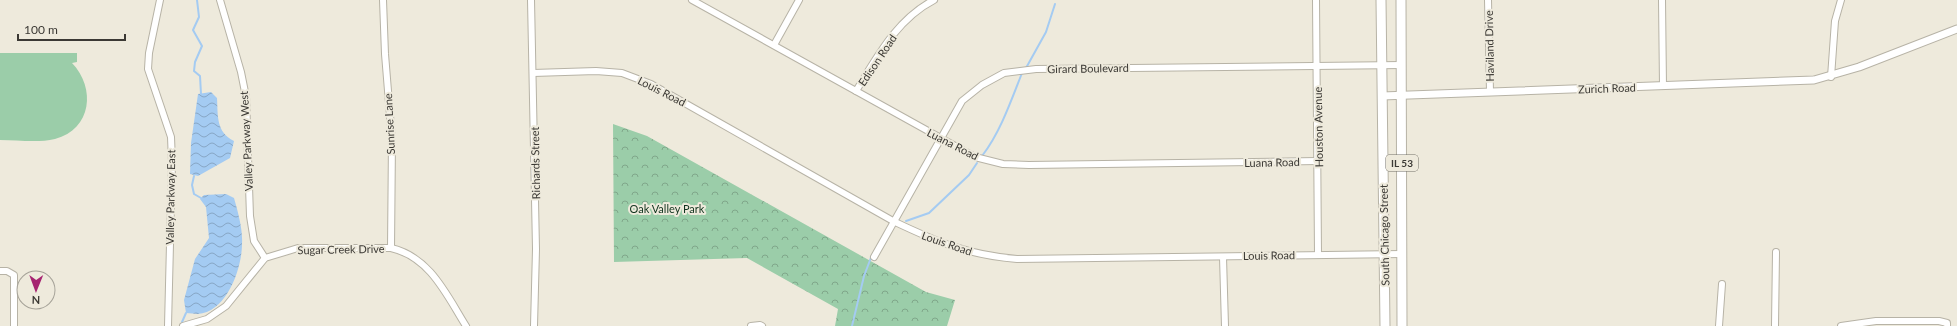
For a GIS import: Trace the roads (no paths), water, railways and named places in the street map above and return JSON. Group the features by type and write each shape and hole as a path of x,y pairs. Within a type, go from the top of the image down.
{"main road":[{"name":"South Chicago Street","path":"1381,0 1384,326"},
{"name":"South Chicago Street","path":"1401,0 1402,326"}],"street":[{"name":"Valley Parkway East","path":"160,0 149,53 148,69 171,137 172,162 168,326"},
{"name":"Valley Parkway West","path":"220,0 241,72 246,96 250,216 254,241 265,258"},
{"name":"Sunrise Lane","path":"383,0 384,54 392,140 391,248"},
{"name":"Richards Street","path":"531,0 536,249 534,326"},
{"name":"Luana Road","path":"692,0 974,157 1003,164 1318,161"},
{"path":"774,45 799,0"},
{"name":"Edison Road","path":"856,91 884,45 904,22 934,0"},
{"name":"Houston Avenue","path":"1316,0 1318,254"},
{"name":"Haviland Drive","path":"1488,0 1490,91"},
{"path":"1662,0 1663,86"},
{"path":"1831,76 1835,21 1841,0"},
{"name":"Zurich Road","path":"1382,96 1490,91 1797,82 1831,76 1957,29"},
{"name":"Girard Boulevard","path":"874,257 962,101 982,85 1004,73 1036,69 1402,65"},
{"name":"Louis Road","path":"533,73 596,71 622,73 651,84 893,221 943,244 988,256 1017,259 1402,254"},
{"name":"Sugar Creek Drive","path":"265,258 298,248 391,248 404,251 420,261 438,280 466,326"},
{"path":"1775,326 1776,252"},
{"path":"1223,256 1225,326"},
{"path":"183,326 207,319 226,306 265,258"},
{"path":"0,271 7,271 14,275 14,326"},
{"path":"1719,326 1722,284"},
{"path":"1841,326 1876,321 1939,321 1947,325"},
{"path":"751,326 762,326"}],"water":[{"path":"211,92 217,98 218,117 221,128 228,137 234,141 230,158 198,176 190,174 191,143 198,94"},
{"path":"226,194 234,198 242,233 241,254 236,276 225,297 217,306 198,314 186,313 184,300 195,259 209,238 206,207 200,199 204,195"}],"waterway":[{"path":"197,0 199,17 193,30 202,46 195,62 194,71 200,76 201,94"},
{"path":"1026,68 1046,32 1055,4"},
{"path":"982,156 1000,127 1022,73"},
{"path":"906,221 929,213 969,175 977,163"},
{"path":"194,176 192,185 194,194 201,198"},
{"path":"852,326 864,276 872,255"},
{"path":"182,322 186,313"}],"park label":[{"name":"Oak Valley Park","path":"667,208"}]}
